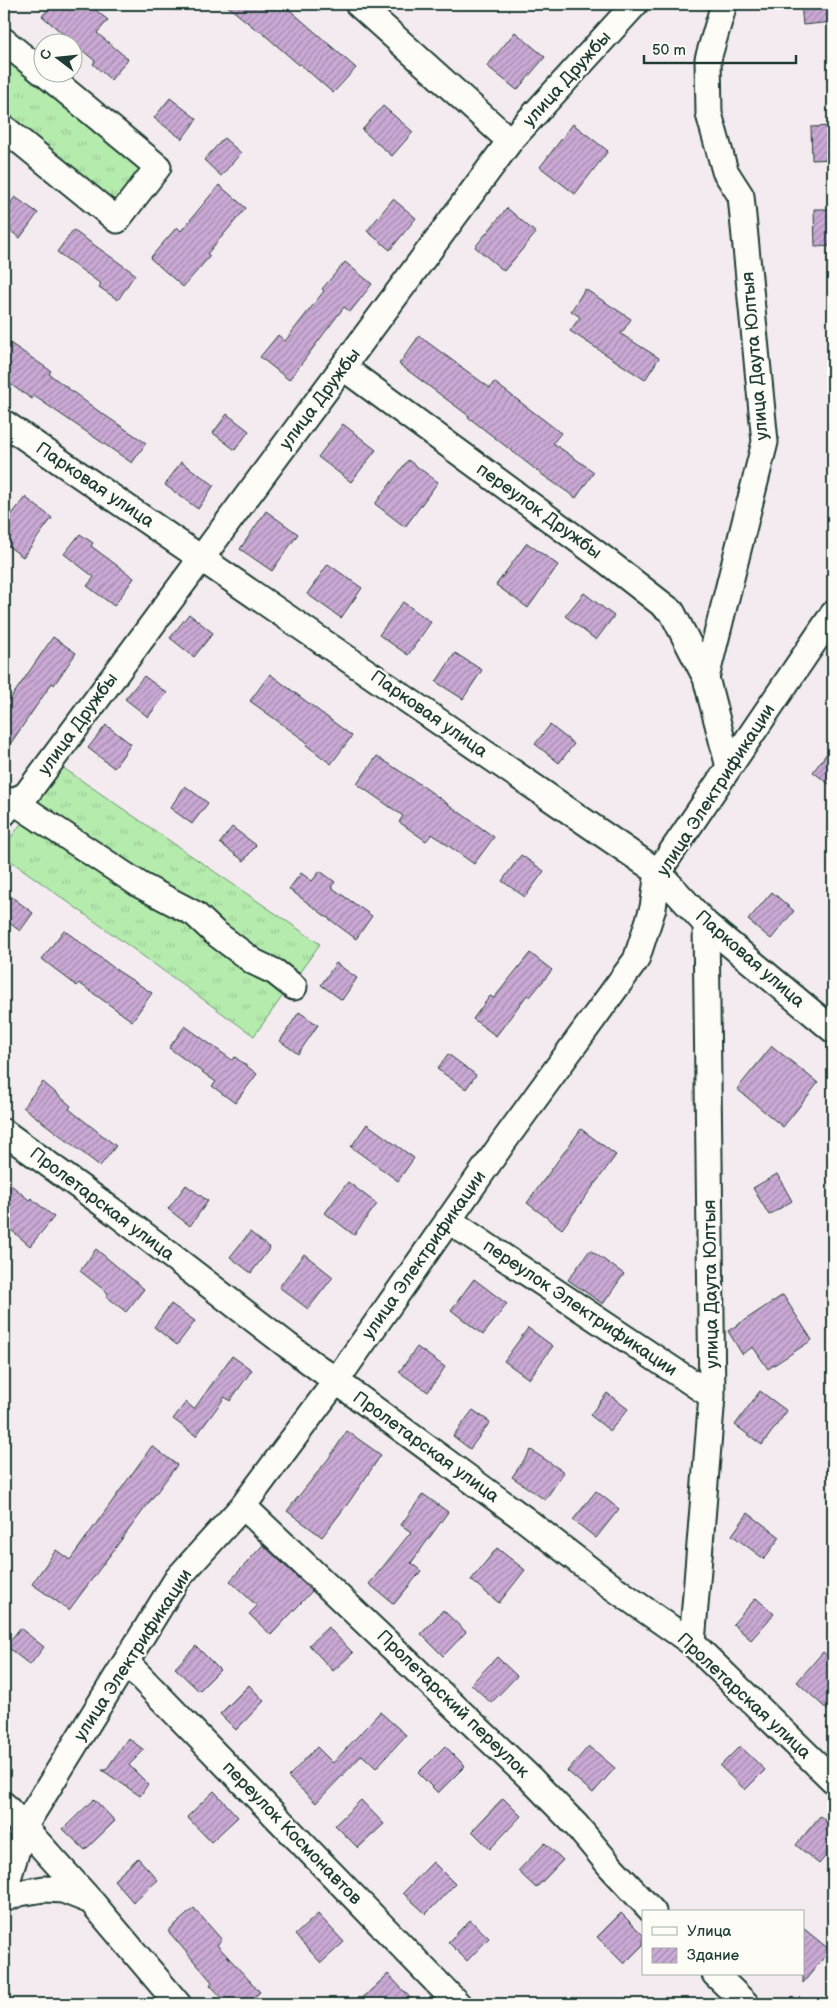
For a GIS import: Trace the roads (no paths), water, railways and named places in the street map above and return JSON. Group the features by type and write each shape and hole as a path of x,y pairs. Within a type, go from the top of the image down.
{"street":[{"path":"358,4 510,141"},
{"name":"улица Дружбы","path":"294,987 275,972 254,962 214,932 195,914 140,885 9,807 26,795 201,557 344,368 510,141 635,4"},
{"name":"улица Даута Юлтыя","path":"724,4 708,58 709,114 725,171 741,196 765,442 706,678 728,767"},
{"path":"4,41 32,63"},
{"path":"4,128 117,220 158,167 55,82"},
{"name":"переулок Дружбы","path":"344,368 604,558 672,612 706,678"},
{"name":"Парковая улица","path":"4,423 658,872 706,924 833,1030"},
{"name":"улица Электрификации","path":"4,1891 24,1827 177,1579 243,1506 336,1381 448,1220 636,960 653,908 658,872 833,614"},
{"name":"улица Даута Юлтыя","path":"692,1643 712,1396 706,924"},
{"name":"Пролетарская улица","path":"4,1132 117,1214 336,1381 524,1518 611,1586 692,1643 833,1780"},
{"name":"переулок Электрификации","path":"448,1220 712,1396"},
{"name":"Пролетарский переулок","path":"243,1506 529,1777 576,1825 611,1867 651,1910"},
{"name":"переулок Космонавтов","path":"126,1662 458,2004"},
{"path":"4,1805 91,1901 178,2004"},
{"path":"4,1900 20,1893 44,1889 63,1890 91,1901"},
{"path":"717,1976 746,2004"}]}
